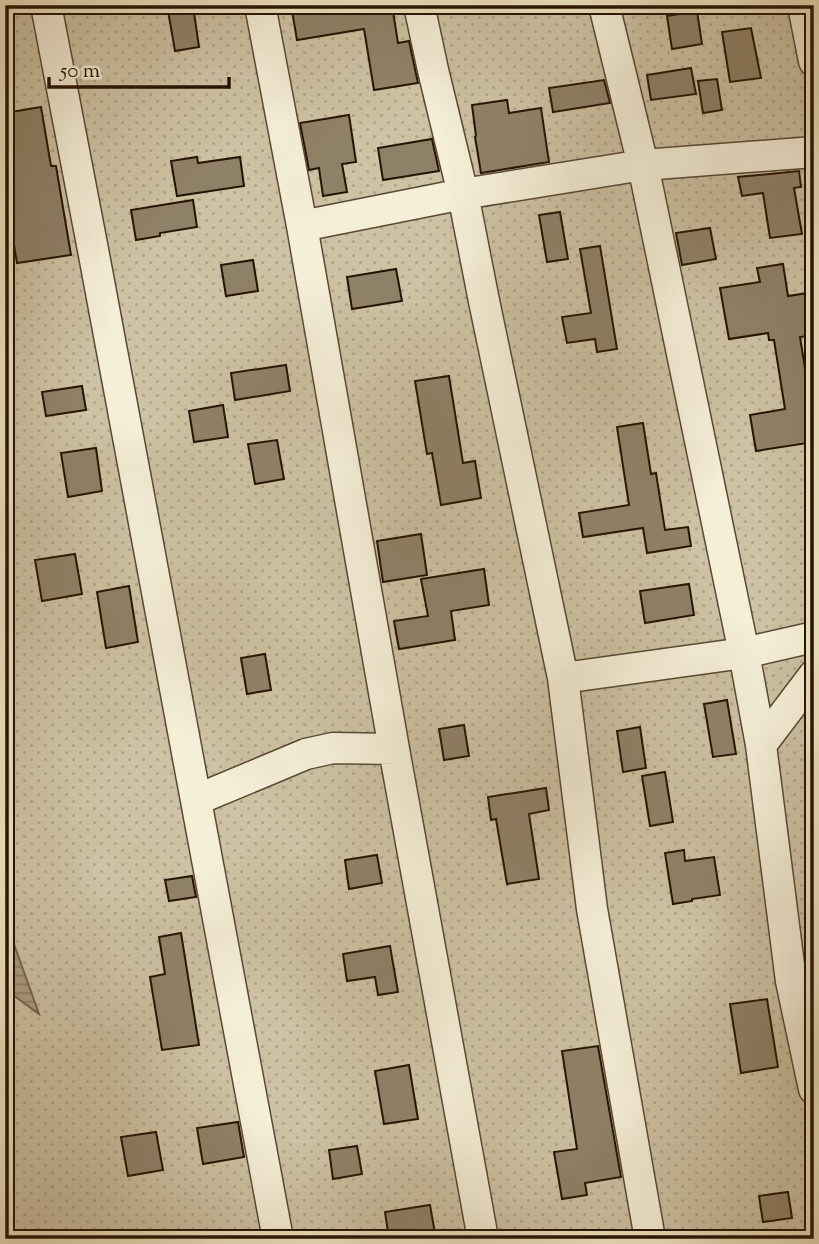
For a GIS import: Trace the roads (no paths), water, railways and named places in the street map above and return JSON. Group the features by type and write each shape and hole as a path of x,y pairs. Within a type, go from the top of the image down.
{"street":[{"path":"46,5 278,1239"},
{"path":"260,5 483,1239"},
{"path":"419,5 463,194 563,678 592,909 649,1239"},
{"path":"604,5 643,165 744,653 761,745 791,981 814,1089"},
{"path":"803,5 814,61"},
{"path":"302,226 463,194 643,165 814,152"},
{"path":"563,678 744,653 814,637"},
{"path":"761,745 814,675"},
{"path":"196,800 306,754 333,748 394,749"}]}
